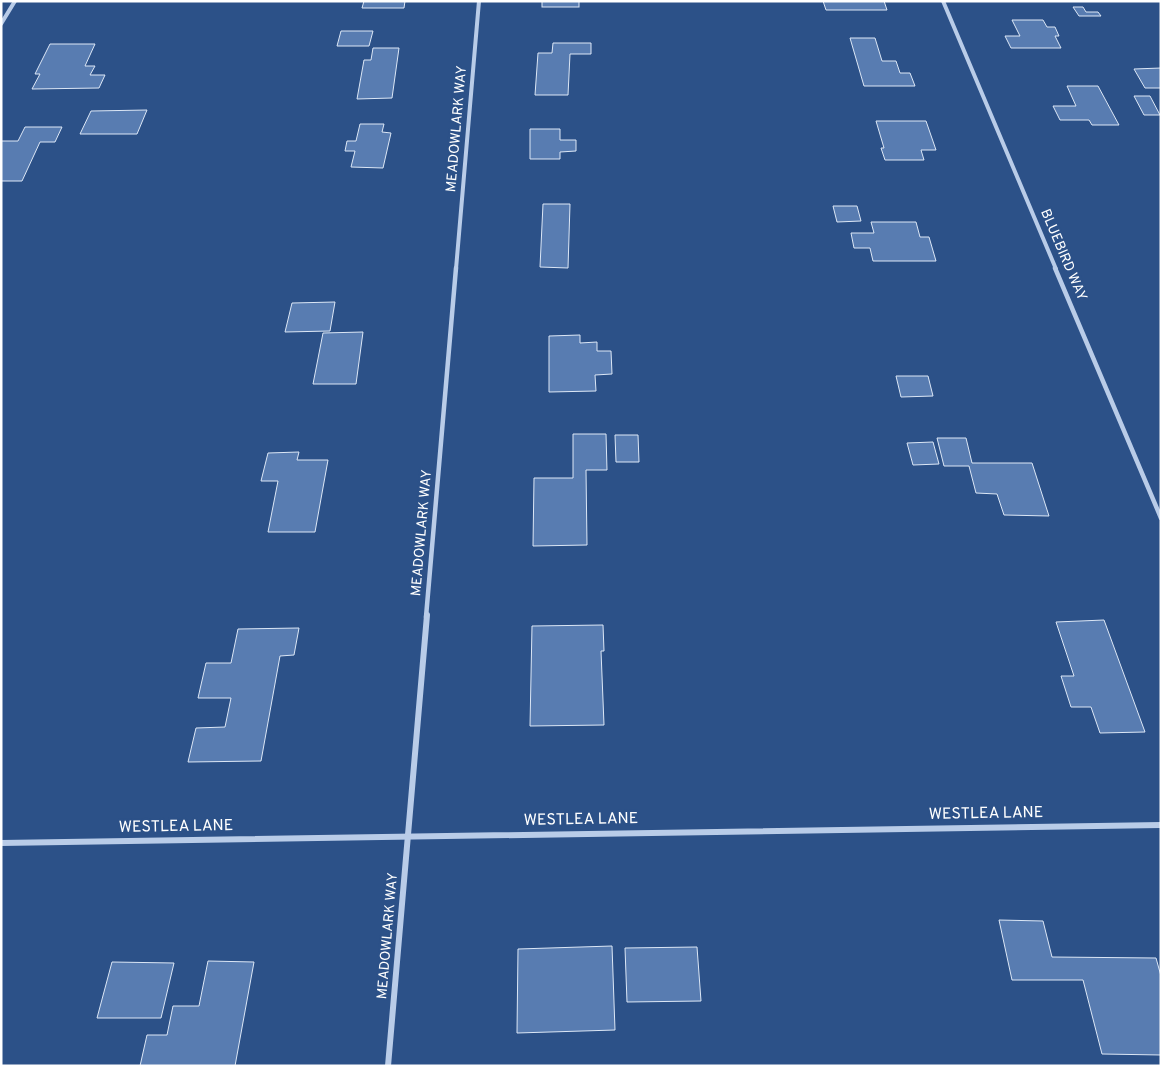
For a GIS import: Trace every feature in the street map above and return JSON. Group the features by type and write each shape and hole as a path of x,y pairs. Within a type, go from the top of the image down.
{"street":[{"path":"1,24 15,1"},
{"name":"MEADOWLARK WAY","path":"388,1066 479,1"},
{"name":"BLUEBIRD WAY","path":"943,1 1161,518"},
{"name":"WESTLEA LANE","path":"1,843 1161,825"}],"building":[{"path":"364,1 405,1 404,8 362,8"},
{"path":"542,1 579,1 579,7 542,7"},
{"path":"823,1 884,1 887,10 826,10"},
{"path":"1073,7 1083,7 1086,12 1098,12 1101,16 1079,16"},
{"path":"1012,20 1043,20 1047,27 1055,27 1059,36 1055,36 1061,48 1011,48 1005,36 1020,36"},
{"path":"341,31 373,31 369,46 337,46"},
{"path":"850,38 875,38 882,61 896,61 900,73 910,73 915,86 864,86"},
{"path":"553,43 591,43 591,54 570,54 568,95 535,95 538,53 552,53"},
{"path":"50,44 95,44 85,66 95,66 90,75 105,75 99,88 32,89 40,74 35,74"},
{"path":"373,48 399,48 392,98 357,99 364,60 371,60"},
{"path":"1161,68 1161,88 1145,88 1134,69"},
{"path":"1067,86 1098,86 1119,125 1092,125 1089,120 1060,120 1053,106 1076,106"},
{"path":"1134,96 1150,96 1160,115 1144,115"},
{"path":"147,110 137,134 80,134 91,111"},
{"path":"876,121 926,121 936,150 921,150 924,160 885,160 881,148 884,148"},
{"path":"360,124 384,124 382,132 391,133 383,168 351,167 355,151 345,151 347,141 356,141"},
{"path":"25,127 62,127 55,142 40,142 22,181 1,181 1,141 18,141"},
{"path":"530,129 560,129 560,140 576,140 576,151 560,152 560,159 530,159"},
{"path":"543,204 570,204 568,268 540,267"},
{"path":"833,206 857,206 861,221 837,222"},
{"path":"871,222 916,222 920,237 929,237 936,261 873,261 870,248 854,248 851,233 874,233"},
{"path":"335,302 330,331 285,332 292,303"},
{"path":"363,332 356,384 313,384 323,333"},
{"path":"580,335 580,343 597,342 597,351 611,351 612,374 595,375 596,391 549,392 549,336"},
{"path":"896,376 928,376 933,396 901,397"},
{"path":"573,434 606,434 607,470 586,470 587,545 533,546 534,478 573,478"},
{"path":"615,435 638,435 639,462 616,462"},
{"path":"937,438 966,438 972,463 1032,463 1049,516 1004,515 997,494 976,493 969,466 944,466"},
{"path":"933,442 939,464 913,465 907,443"},
{"path":"299,452 297,460 328,460 315,532 268,532 278,481 261,481 268,453"},
{"path":"1104,620 1145,732 1100,733 1091,707 1071,707 1061,676 1074,676 1056,622"},
{"path":"603,625 604,651 601,651 604,725 530,726 532,626"},
{"path":"299,628 294,655 280,656 261,761 188,762 196,728 225,727 231,698 198,698 206,663 231,663 238,629"},
{"path":"999,920 1043,921 1052,957 1156,958 1161,976 1161,1055 1102,1054 1083,980 1012,980"},
{"path":"612,946 615,1030 517,1033 518,949"},
{"path":"697,947 701,1001 627,1002 625,948"},
{"path":"208,961 254,962 235,1066 140,1066 147,1035 167,1035 173,1006 199,1006"},
{"path":"112,962 174,963 161,1018 97,1018"}]}
